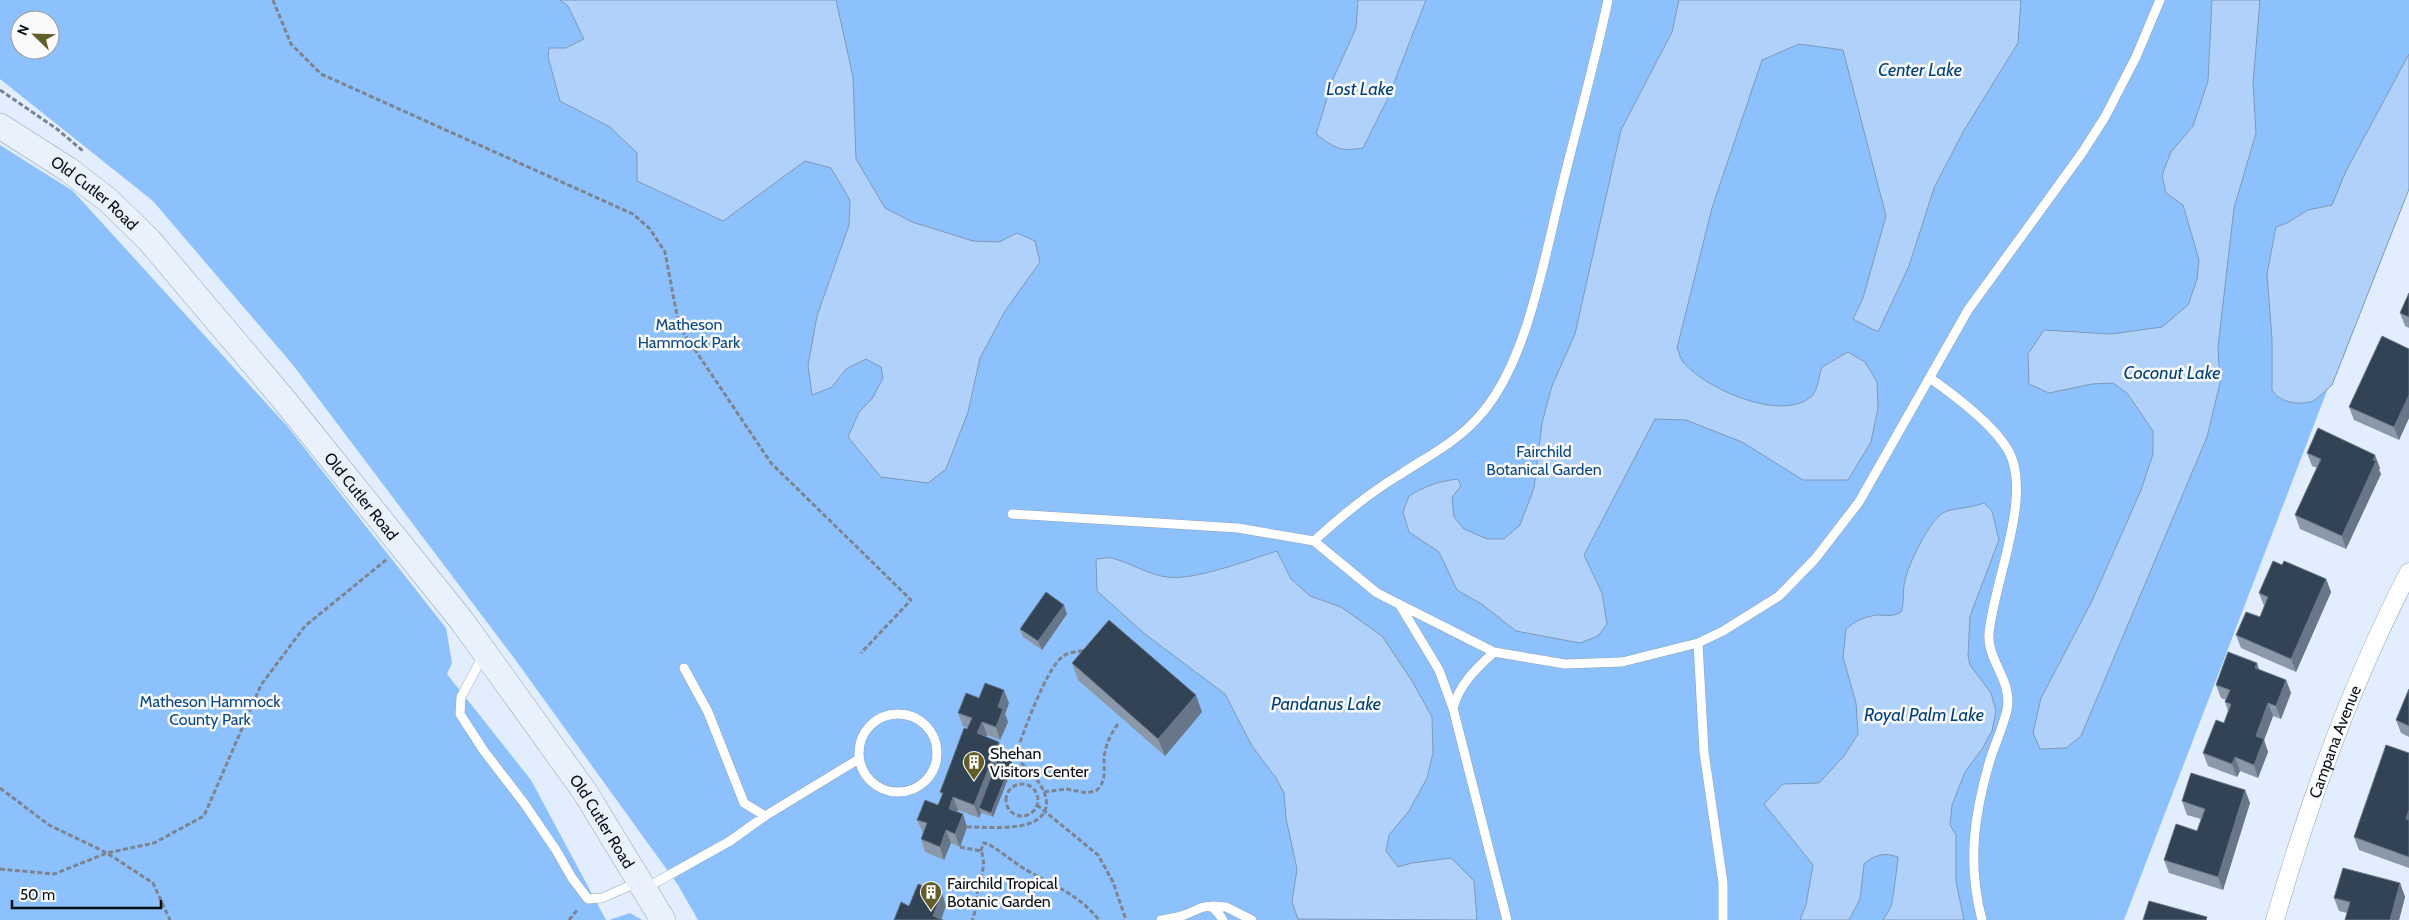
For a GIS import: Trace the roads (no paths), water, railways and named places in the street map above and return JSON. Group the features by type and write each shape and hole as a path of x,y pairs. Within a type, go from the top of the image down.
{"main road":[{"name":"Old Cutler Road","path":"0,126 69,170 109,201 149,240 285,401 403,547 485,654 585,792 643,884 663,920"}],"street":[{"name":"Campana Avenue","path":"2275,920 2316,790 2362,674 2409,572"}],"lane":[{"path":"1314,541 1345,512 1400,474 1450,443 1482,414 1500,388 1520,342 1537,285 1599,43 1608,0"},
{"path":"1012,514 1238,528 1314,541 1377,593 1401,607 1494,652 1565,664 1622,662 1698,643 1723,632 1779,596 1815,559 1847,520 1872,484 1973,301 2082,154 2136,57 2160,0"},
{"path":"1930,378 1956,397 2002,442 2013,460 2016,479 2012,522 1996,591 1989,633 1990,643 2005,680 2008,697 2006,716 1986,774 1975,824 1972,854 1982,920"},
{"path":"1401,607 1438,670 1453,708 1507,920"},
{"path":"1698,643 1704,752 1723,883 1723,920"},
{"path":"1453,708 1456,696 1469,676 1494,652"},
{"path":"485,654 461,697 460,714 484,752 524,803 556,850 572,878 588,899 602,898 643,884 730,840 765,816 859,760"},
{"path":"684,668 708,712 744,803 765,816"},
{"path":"892,714 904,714 916,718 926,726 935,740 936,757 931,772 920,785 905,791 887,791 879,788 866,776 859,760 859,747 863,735 870,725 880,718 892,714"},
{"path":"1209,906 1218,911 1223,920"},
{"path":"1161,920 1181,916 1209,906 1226,907 1252,920"}],"water":[{"path":"560,0 836,0 853,77 856,159 885,208 912,222 973,241 999,242 1017,233 1035,241 1040,262 1005,311 980,358 968,412 946,469 928,483 881,477 848,437 859,412 872,399 883,378 881,367 866,359 846,369 832,387 812,395 808,365 817,316 849,225 850,200 831,168 805,161 723,221 637,181 637,153 610,127 560,101 548,57 549,48 566,48 584,39 568,6"},
{"name":"Lost Lake","path":"1358,0 1426,0 1388,98 1363,148 1343,149 1333,146 1316,134 1333,79 1356,28"},
{"name":"Center Lake","path":"1679,0 2021,0 2018,43 1963,132 1934,188 1909,266 1878,332 1853,319 1863,298 1886,216 1843,50 1799,44 1762,60 1712,208 1677,348 1683,362 1694,372 1726,392 1764,404 1782,406 1799,403 1812,396 1816,390 1822,367 1848,352 1865,362 1877,382 1878,408 1871,442 1848,480 1803,480 1742,442 1686,420 1655,419 1584,555 1602,593 1607,624 1598,636 1580,643 1516,631 1483,605 1457,590 1439,552 1409,532 1403,512 1409,496 1433,484 1458,479 1461,486 1452,497 1454,517 1464,529 1487,539 1504,539 1520,525 1534,488 1542,423 1552,386 1575,334 1621,130 1672,32"},
{"name":"Coconut Lake","path":"2212,0 2260,0 2253,83 2256,133 2234,208 2218,347 2220,383 2207,437 2081,736 2066,748 2040,749 2033,733 2041,698 2092,601 2141,490 2153,454 2153,431 2127,393 2113,383 2092,384 2049,393 2029,384 2028,354 2044,330 2111,334 2162,327 2188,305 2197,280 2199,260 2183,205 2166,193 2162,176 2171,152 2193,126 2208,81"},
{"path":"2409,54 2409,189 2332,385 2313,401 2289,402 2279,397 2272,390 2272,339 2267,274 2276,227 2287,223 2308,210 2332,205 2346,171"},
{"name":"Royal Palm Lake","path":"1984,503 1992,511 1999,540 1970,616 1968,656 1970,665 1991,693 1996,711 1992,731 1982,749 1965,772 1952,805 1950,825 1956,835 1956,882 1964,920 1883,920 1892,903 1898,857 1884,855 1872,858 1864,864 1860,899 1849,920 1800,920 1806,905 1813,865 1764,804 1783,784 1819,783 1844,756 1858,734 1856,703 1843,657 1846,629 1868,617 1892,615 1901,612 1907,574 1920,544 1937,518 1947,511"},
{"name":"Pandanus Lake","path":"1277,551 1291,579 1310,596 1341,607 1382,636 1412,681 1432,717 1433,753 1427,778 1409,811 1389,835 1386,851 1398,867 1412,863 1451,858 1474,881 1477,920 1298,919 1292,902 1297,869 1286,818 1284,793 1276,778 1252,746 1225,694 1145,634 1097,591 1096,559 1111,558 1166,577 1178,577 1192,576 1222,569"}],"place":[{"name":"Shehan Visitors Center","path":"974,781"},
{"name":"Fairchild Tropical Botanic Garden","path":"931,911"}],"park label":[{"name":"Matheson Hammock Park","path":"689,333"},
{"name":"Fairchild Botanical Garden","path":"1544,460"},
{"name":"Matheson Hammock County Park","path":"210,710"}]}
